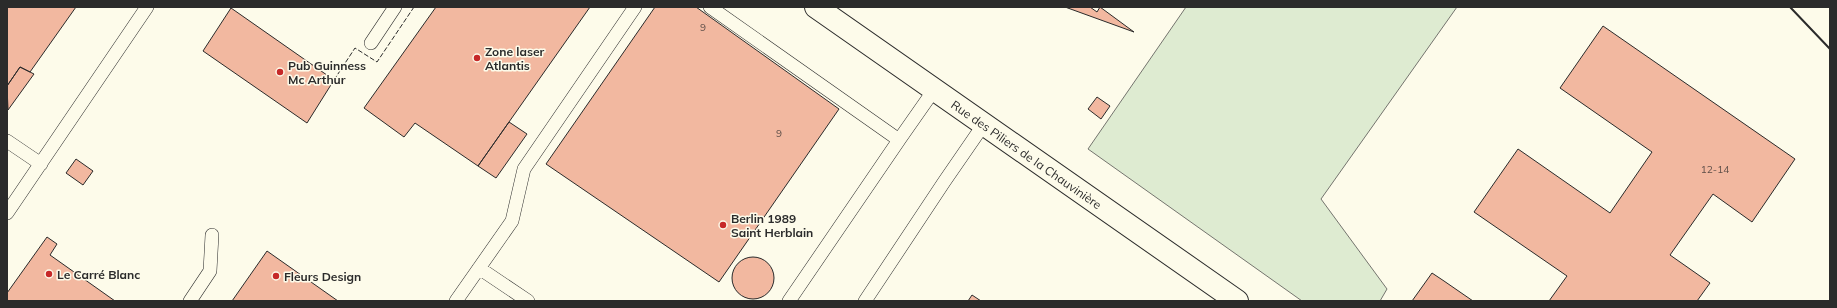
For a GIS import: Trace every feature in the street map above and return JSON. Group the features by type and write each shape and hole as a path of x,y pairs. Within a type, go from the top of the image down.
{"street":[{"name":"Rue des Piliers de la Chauvinière","path":"816,7 1237,301"}],"lane":[{"path":"7,213 147,7"},
{"path":"371,42 395,7"},
{"path":"456,301 512,221 524,169 635,7"},
{"path":"710,7 899,140"},
{"path":"788,301 934,90"},
{"path":"865,301 984,124"},
{"path":"7,141 41,164"},
{"path":"190,301 210,272 212,235"},
{"path":"479,268 528,301"}],"green space":[{"path":"1186,7 1457,7 1321,199 1387,289 1380,301 1302,301 1088,149"}],"building":[{"path":"7,7 76,7 30,72 20,67 7,86"},
{"name":"Zone laser Atlantis","path":"436,7 590,7 478,166 415,123 404,137 364,108"},
{"path":"655,7 696,7 839,109 719,282 546,164"},
{"path":"1065,7 1090,7 1097,12 1100,7 1134,32"},
{"path":"231,8 334,80 307,123 203,51"},
{"path":"1603,26 1795,159 1752,222 1713,194 1670,255 1710,283 1697,301 1549,301 1567,276 1474,212 1518,149 1610,213 1652,152 1560,88"},
{"path":"20,67 34,74 8,110 7,86"},
{"path":"1097,97 1110,106 1101,119 1088,109"},
{"path":"509,122 527,134 496,178 478,166"},
{"path":"76,159 93,171 83,185 66,173"},
{"name":"Le Carré Blanc","path":"47,237 57,244 50,255 115,301 7,301 7,293"},
{"name":"Fleurs Design","path":"267,251 338,301 232,301"},
{"path":"749,257 757,257 768,263 774,274 774,282 768,293 757,299 749,299 738,293 732,282 732,274 738,263"},
{"path":"1432,273 1444,281 1473,301 1412,301"},
{"path":"972,295 981,301 968,301"}],"fence":[{"path":"334,80 355,48 377,62 414,7"}],"wall":[{"path":"1790,7 1830,49"}],"place":[{"name":"Zone laser Atlantis","path":"477,58"},
{"name":"Pub Guinness Mc Arthur","path":"280,72"},
{"name":"Berlin 1989 Saint Herblain","path":"723,225"},
{"name":"Le Carré Blanc","path":"49,274"},
{"name":"Fleurs Design","path":"276,276"}]}
